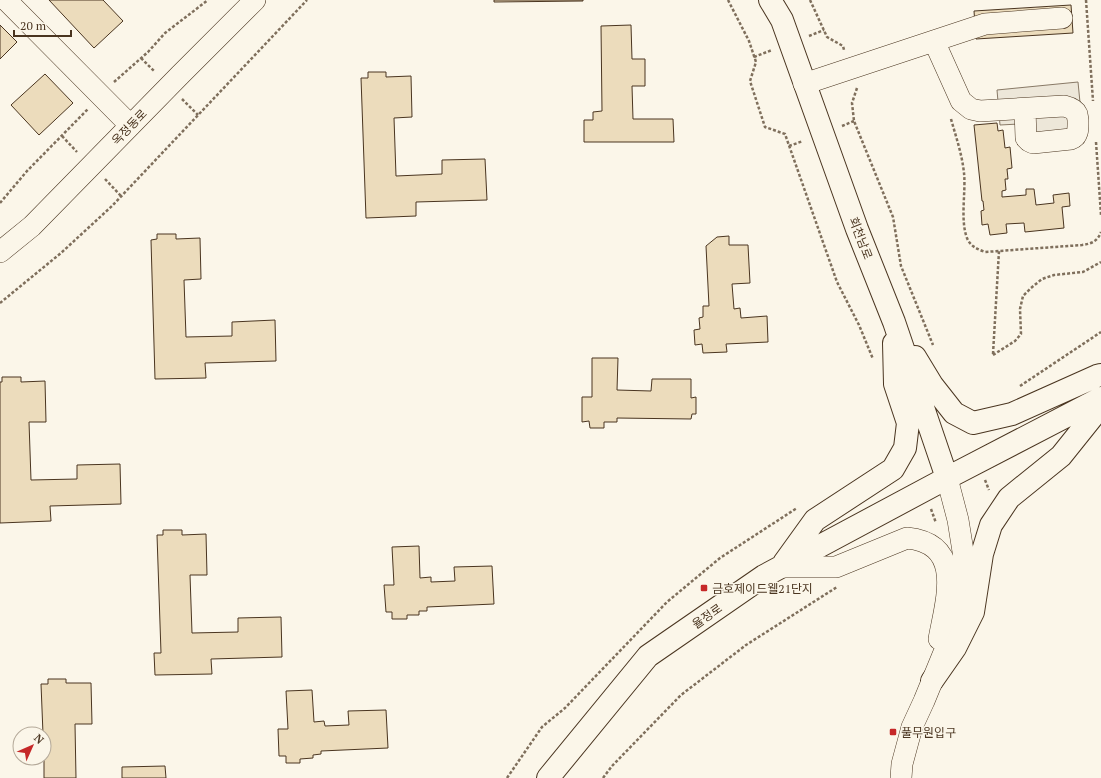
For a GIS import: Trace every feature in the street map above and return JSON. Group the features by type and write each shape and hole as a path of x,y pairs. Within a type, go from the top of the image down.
{"main road":[{"name":"회천남로","path":"770,0 782,20 857,229 894,322 946,478"},
{"path":"894,322 932,385 954,413 973,423 1012,414 1101,375"},
{"path":"781,567 815,520 893,469 906,448 908,423 895,384 894,322"},
{"name":"율정로","path":"548,778 648,656 764,576 946,478 1101,398"},
{"path":"932,681 955,648 973,612 982,554 991,525 1009,498 1062,456 1101,406"}],"street":[{"path":"6,0 130,125"},
{"name":"옥정동로","path":"0,252 32,226 255,0"},
{"path":"804,84 985,24 1062,18"},
{"path":"934,41 961,101 965,105 980,112 1025,109"},
{"path":"901,778 902,764 912,727 961,611 966,570 958,520 946,478"},
{"path":"781,567 836,567 907,538 918,539 930,545 941,555 946,564 948,576 947,603 932,681"}],"path":[{"path":"0,303 61,253 112,206 307,0"},
{"path":"728,0 749,41 756,62 750,80 764,127 785,134 837,282 859,325 874,361"},
{"path":"810,0 827,37 843,46 852,68 858,85 852,103 854,121 893,217 901,266 935,351"},
{"path":"950,115 960,151 964,173 964,229 967,239 975,248 985,252 1091,244 1099,237 1101,232"},
{"path":"999,251 993,355 1015,341 1021,334 1020,309 1023,296 1031,288 1042,279 1054,275 1083,272 1101,262"},
{"path":"1017,388 1101,332"},
{"path":"507,778 542,727 565,708 668,602 720,558 802,504"},
{"path":"603,778 612,766 681,695 746,645 842,584"}],"shaded area":[{"path":"1078,82 1084,143 1022,149 1019,124 1000,125 997,90"}],"building":[{"path":"49,0 103,0 123,21 94,48"},
{"path":"494,0 583,0 583,1 494,2"},
{"path":"1071,5 1073,33 976,39 974,11"},
{"path":"0,25 17,42 0,59"},
{"path":"631,25 632,59 645,59 645,86 632,86 633,119 673,119 674,142 584,142 584,120 593,120 593,112 602,111 601,26"},
{"path":"368,72 386,72 386,77 411,76 412,117 394,118 396,176 442,174 442,160 485,159 487,200 416,202 416,216 366,218 361,78 368,78"},
{"path":"45,74 73,103 39,135 11,105"},
{"path":"997,123 998,131 1003,130 1005,148 1010,147 1012,168 1007,169 1008,179 1005,179 1006,190 1002,191 1002,197 1026,195 1026,189 1034,189 1036,205 1054,203 1053,195 1069,193 1070,206 1062,207 1064,228 1025,232 1024,223 1006,224 1007,233 990,235 988,224 982,225 981,211 984,210 974,125"},
{"path":"157,234 176,234 176,239 200,238 201,279 184,280 186,337 232,336 232,322 275,320 276,361 205,363 206,378 155,379 151,240 157,239"},
{"path":"729,236 729,245 748,245 750,283 732,284 734,309 740,308 741,318 767,316 768,342 726,344 727,352 703,353 702,344 695,345 694,330 700,329 699,318 703,317 703,306 709,306 706,246 717,237"},
{"path":"592,358 618,358 617,390 651,391 652,379 691,379 691,398 696,397 696,414 692,414 691,419 617,418 617,422 604,422 604,428 590,428 589,421 582,422 582,397 592,397"},
{"path":"2,377 21,377 21,382 45,381 46,422 29,422 31,480 77,479 77,465 120,464 121,504 50,506 51,521 0,523 0,382 2,382"},
{"path":"163,530 182,530 182,535 206,534 207,575 190,575 192,633 238,632 238,618 281,617 282,657 211,659 212,674 155,675 154,653 161,653 157,535 163,535"},
{"path":"419,546 420,578 431,577 431,582 455,581 454,567 492,566 494,604 427,607 427,611 419,611 419,615 407,615 407,619 392,619 392,612 386,612 384,585 394,585 392,547"},
{"path":"48,679 66,679 66,683 91,683 92,724 75,724 76,778 44,778 44,766 52,766 52,726 43,726 41,684 48,684"},
{"path":"312,690 314,722 324,721 325,726 349,725 348,711 386,710 388,748 321,751 321,754 313,755 313,758 300,759 300,763 286,763 286,756 279,756 278,729 288,729 286,691"},
{"path":"165,766 166,778 122,778 122,767"}],"place":[{"name":"금호제이드웰21단지","path":"704,588"},
{"name":"풀무원입구","path":"893,732"}]}
